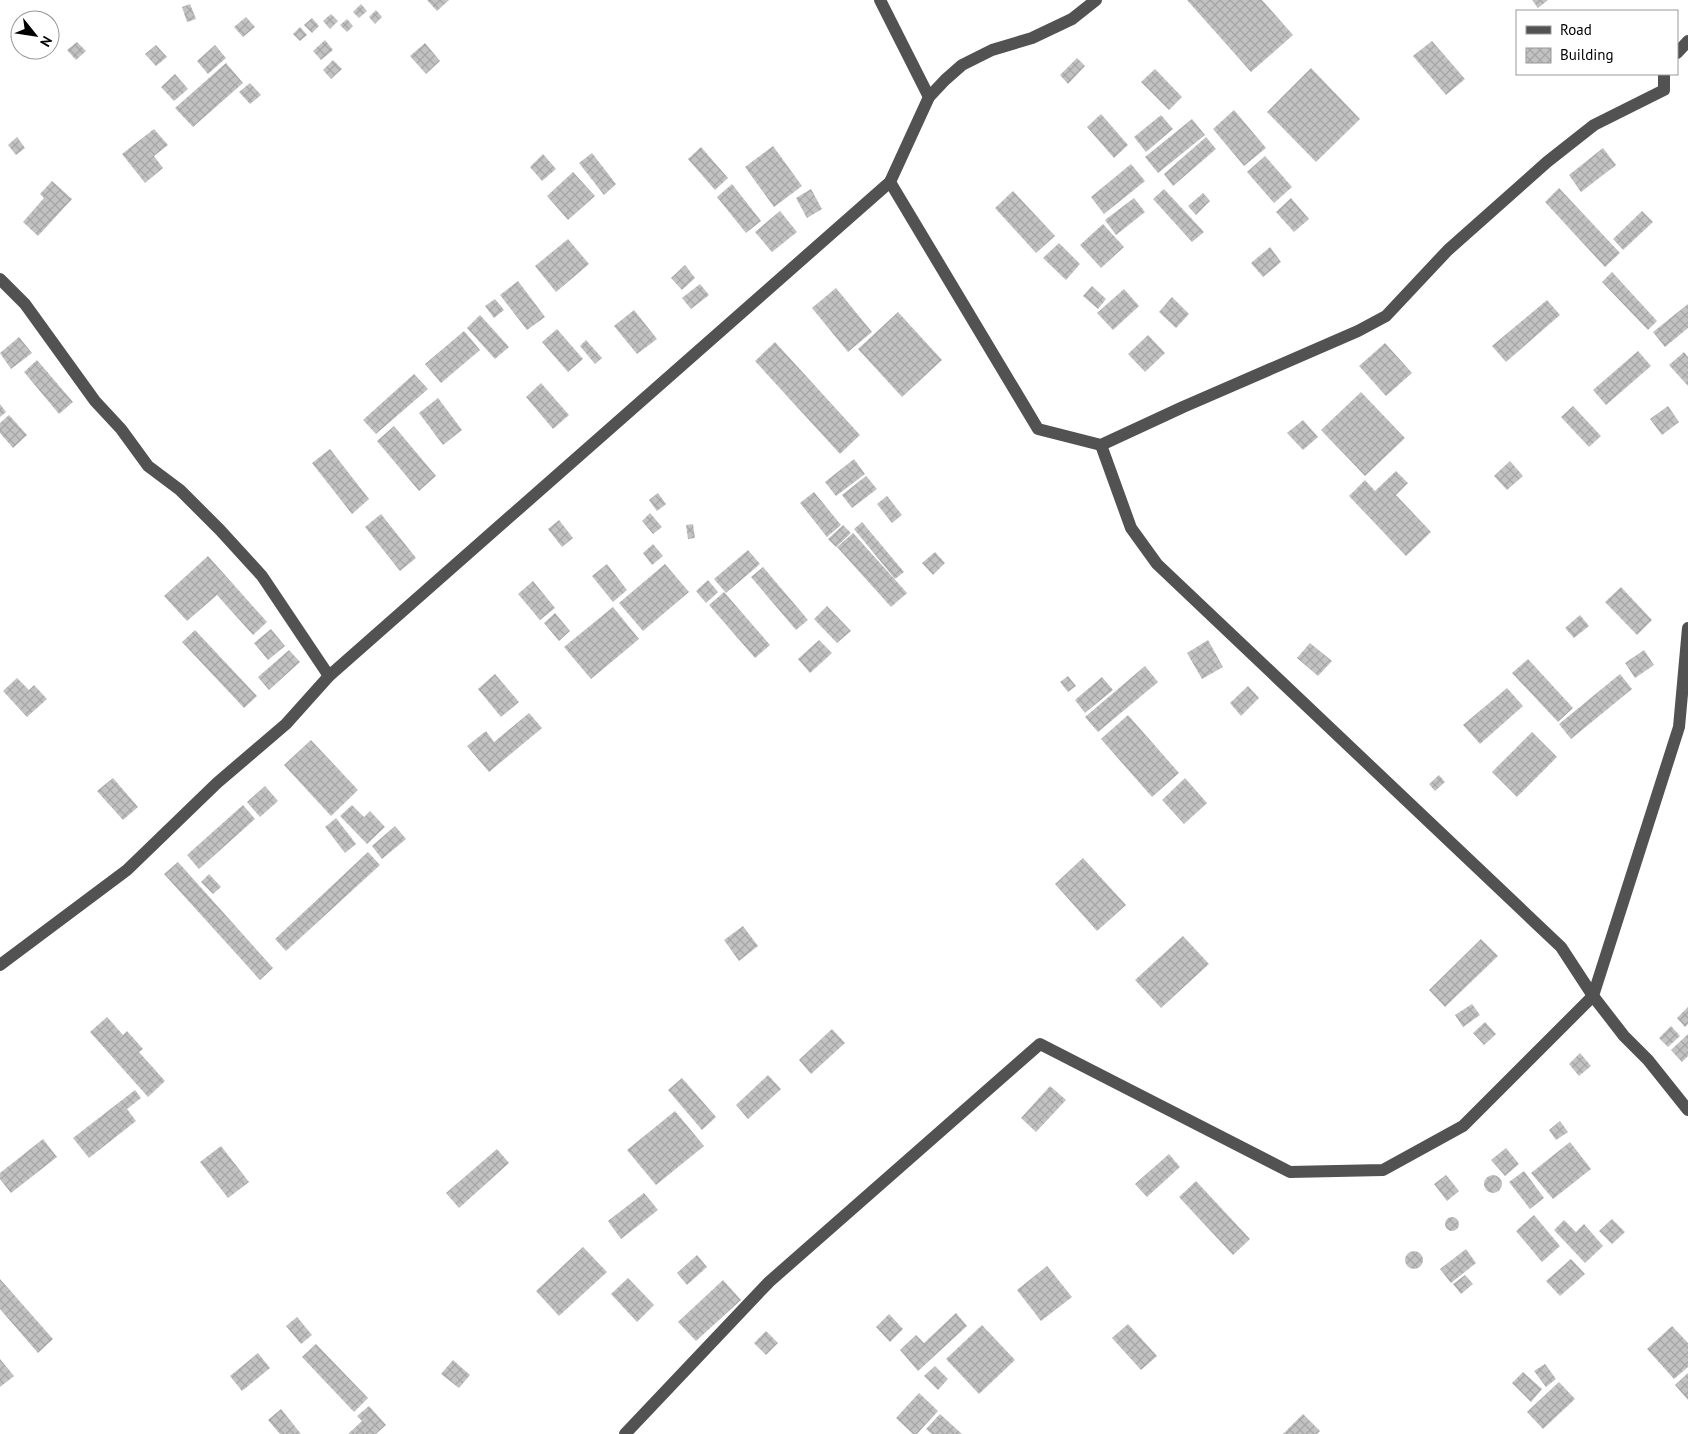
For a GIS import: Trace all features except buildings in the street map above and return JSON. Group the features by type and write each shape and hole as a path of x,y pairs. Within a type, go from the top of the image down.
{"street":[{"path":"880,0 929,97"},
{"path":"0,965 127,870 217,783 286,724 329,676 890,182 929,97 962,65 992,50 1032,38 1072,19 1096,0"},
{"path":"1678,52 1688,41"},
{"path":"890,182 1038,428 1100,445 1183,407 1358,332 1386,316 1448,250 1547,162 1594,125 1664,90 1664,75"},
{"path":"0,279 25,304 95,401 121,429 148,466 180,490 262,576 329,676"},
{"path":"1100,445 1131,528 1157,564 1561,947 1593,996 1624,1036 1648,1060 1688,1110"},
{"path":"624,1434 769,1282 1040,1044 1290,1172 1383,1170 1463,1126 1593,996 1679,728 1688,628"}]}
